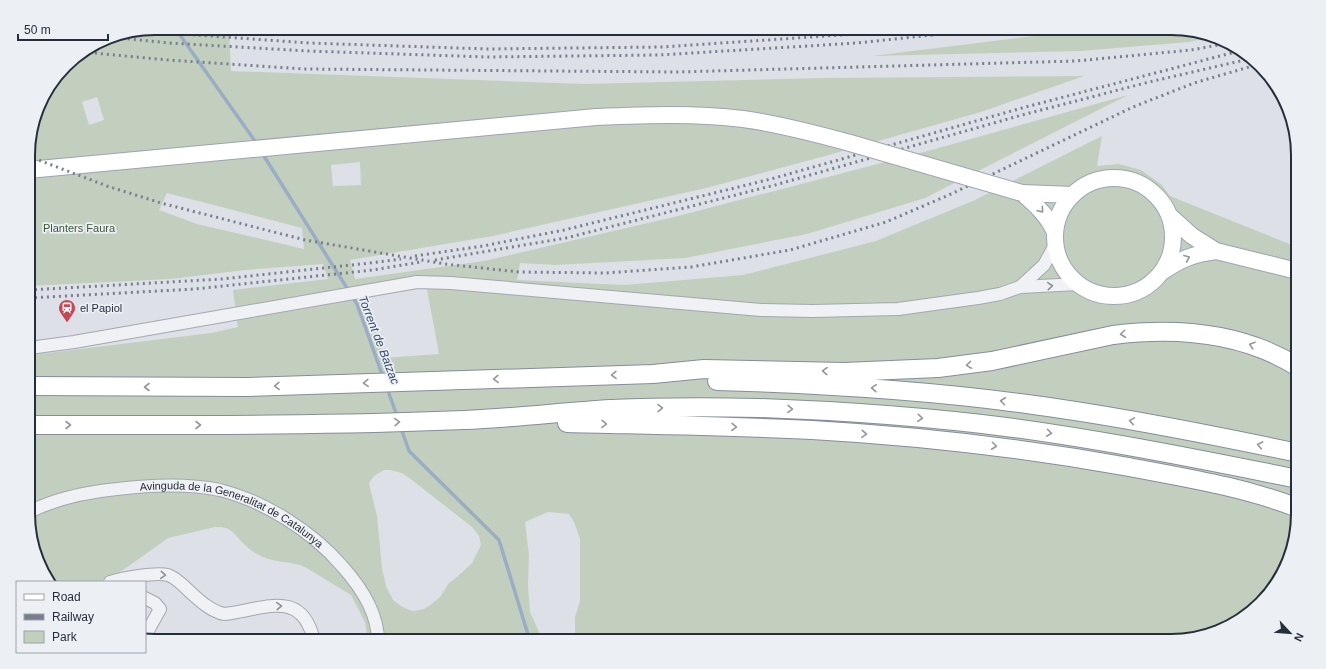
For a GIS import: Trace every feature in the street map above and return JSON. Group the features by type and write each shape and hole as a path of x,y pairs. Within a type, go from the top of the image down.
{"highway":[{"path":"35,386 247,387 653,374 704,369 880,372 938,368 992,361 1113,336 1136,332 1164,331 1228,338 1261,348 1291,363"},
{"path":"653,374 700,381 850,386 969,396 1148,423 1291,451"},
{"path":"537,418 613,409 754,408 928,418 1072,437 1291,477"},
{"path":"35,425 316,424 537,418 813,430 955,441 1056,455 1186,478 1240,490 1291,506"}],"main road":[{"path":"35,169 248,151 596,117 683,115 741,119 785,126 850,143 1022,193 1073,194"},
{"path":"1055,238 1058,219 1061,212 1073,194 1081,187 1093,181 1106,178 1120,177 1133,180 1156,194 1170,217 1173,230 1173,244 1169,260 1161,273"},
{"path":"1022,193 1039,207 1049,221 1055,238 1058,256 1063,267 1070,276 1079,284 1091,291 1104,295 1117,296 1131,293 1143,288 1161,273 1179,261 1196,254 1216,251"},
{"path":"1170,217 1192,236 1216,251 1291,270"}],"street":[{"path":"1020,287 1044,265 1055,238"},
{"path":"35,347 74,342 400,284 433,282 761,310 843,311 898,309 1000,294 1020,287 1079,284"},
{"name":"Avinguda de la Generalitat de Catalunya","path":"35,509 62,498 106,490 164,485 192,486 220,490 246,499 270,510 294,524 314,538 333,555 349,574 364,598 374,617 377,634"},
{"path":"114,581 124,578 150,575 169,576 208,607 224,614 285,605 301,612 312,634"},
{"path":"146,598 155,602 160,609 146,634"}],"green space":[{"name":"Planters Faura","path":"147,35 229,35 231,71 585,84 824,78 1084,76 981,112 706,188 493,236 350,260 355,279 484,261 682,215 935,149 1128,95 925,198 807,234 685,258 556,265 520,263 517,280 624,285 743,275 876,241 975,200 1102,136 1097,166 1119,164 1141,170 1162,185 1170,196 1291,245 1291,514 1287,545 1279,567 1271,581 1250,604 1238,614 1210,628 1179,634 575,634 575,617 580,601 580,539 574,522 569,514 548,512 525,522 529,555 528,587 530,612 540,634 367,634 365,622 351,595 305,567 268,559 258,555 247,547 229,529 221,527 215,527 168,538 123,570 100,581 55,581 44,560 36,530 35,354 211,333 238,327 233,290 328,279 323,264 245,270 171,279 35,286 35,147 39,124 44,109 55,88 76,65 88,55 109,44 131,37","holes":["97,97 104,120 89,125 82,102","360,162 361,185 333,186 331,165","167,193 302,228 304,249 197,224 159,210","411,287 427,289 439,354 384,358 368,298","384,470 402,473 472,527 479,536 481,545 472,563 449,583 440,597 424,609 414,611 401,606 393,600 386,586 382,568 377,516 369,483 374,476"]},
{"path":"562,35 698,35 680,36"},
{"path":"1042,35 1179,35 1202,39 1189,42 1081,51 872,56"}],"waterway":[{"name":"Torrent de Batzac","path":"180,35 257,144"},
{"name":"Torrent de Batzac","path":"262,153 357,304 383,377"},
{"name":"Torrent de Batzac","path":"387,388 397,416"},
{"name":"Torrent de Batzac","path":"401,428 409,451 499,540 528,634"}],"railway":[{"path":"196,35 309,43 488,49 662,47 841,35"},
{"path":"125,39 169,43 308,51 487,57 659,55 857,43 932,35"},
{"path":"92,53 168,60 304,69 677,72 1076,61 1191,50 1219,45"},
{"path":"415,256 483,246 564,230 771,179 1022,108 1234,52"},
{"path":"435,260 566,238 775,185 1022,115 1149,82 1244,60"},
{"path":"35,159 107,186 161,203 305,240 445,264 519,272 605,273 691,267 790,250 886,222 951,194 1133,107 1194,83 1252,66"},
{"path":"35,290 222,279 401,259"},
{"path":"35,298 195,289 373,270 421,262"}],"place":[{"name":"el Papiol","path":"67,323"}]}
